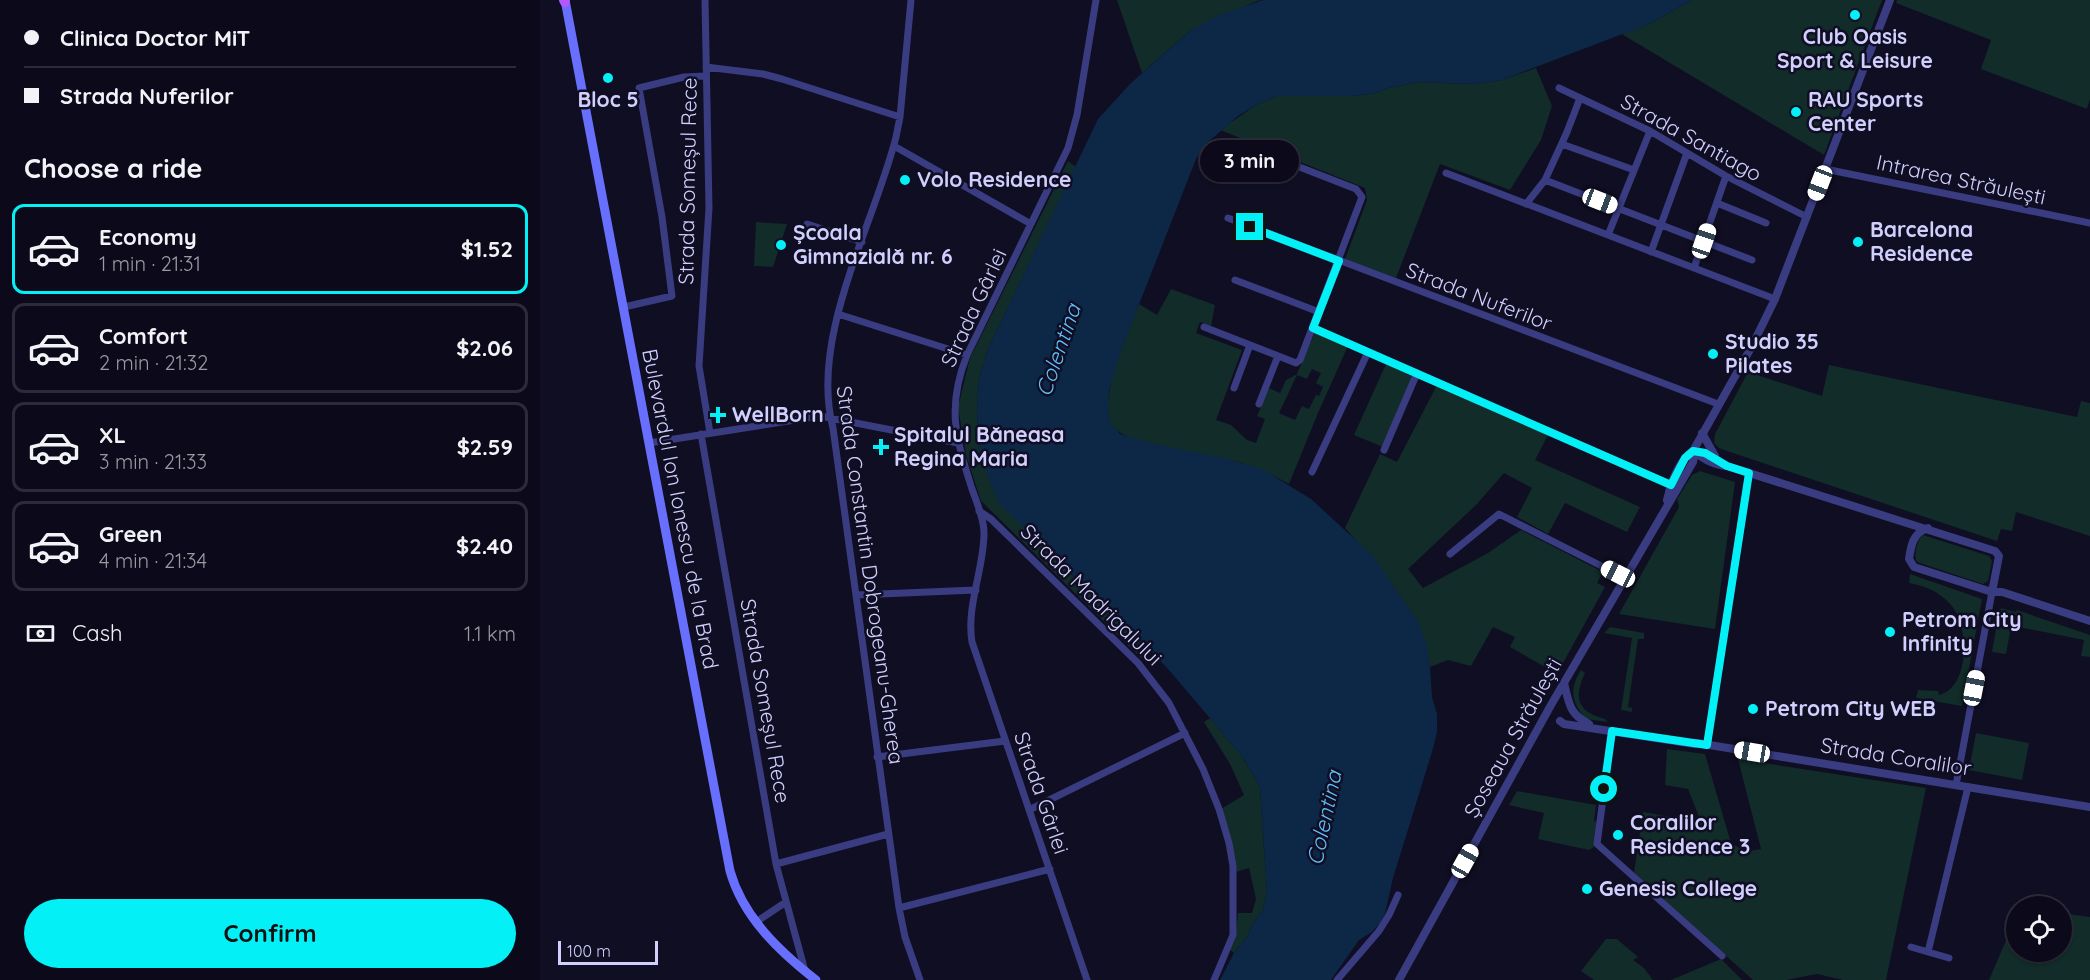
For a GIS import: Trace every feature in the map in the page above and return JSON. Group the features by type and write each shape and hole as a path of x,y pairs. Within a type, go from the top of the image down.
{"main road":[{"name":"Bulevardul Ion Ionescu de la Brad","path":"566,0 730,871 740,899 756,922 805,972 816,980"}],"street":[{"name":"Strada Someșul Rece","path":"705,0 709,208 699,356 700,381 706,434 776,864 805,972"},
{"name":"Strada Constantin Dobrogeanu-Gherea","path":"911,0 900,117 894,146 838,314 827,372 830,416 899,908 905,937 920,980"},
{"name":"Strada Gârlei","path":"1087,980 972,642 971,623 984,531 958,443 955,414 956,392 967,355 1068,148 1077,115 1096,0"},
{"name":"Șoseaua Străulești","path":"1666,506 1671,485 1685,458 1693,451 1756,339 1775,299 1890,0"},
{"path":"706,67 764,74 900,117"},
{"path":"624,306 672,296 662,217 639,88 684,77 706,76"},
{"name":"Strada Santiago","path":"1559,88 1650,131 1726,176 1807,217"},
{"path":"1526,204 1545,180 1580,98"},
{"path":"1608,235 1650,131"},
{"path":"1562,144 1634,170"},
{"path":"894,146 1031,224"},
{"path":"1651,252 1688,153"},
{"path":"1204,327 1296,363 1299,362 1313,328 1362,197 1356,189 1271,156"},
{"name":"Intrarea Străulești","path":"1826,169 2090,223"},
{"path":"1446,173 1775,299"},
{"path":"1694,268 1726,176"},
{"path":"1545,180 1752,260"},
{"path":"1717,203 1766,223"},
{"name":"Strada Nuferilor","path":"1228,219 1718,404"},
{"path":"807,224 862,242"},
{"path":"1235,280 1319,312"},
{"path":"838,314 967,355"},
{"path":"1313,328 1671,485"},
{"path":"1234,388 1250,345"},
{"path":"1312,472 1368,352"},
{"path":"1259,404 1278,356"},
{"path":"1384,450 1417,374"},
{"path":"649,443 802,418 830,416 958,443"},
{"path":"1702,433 1721,464"},
{"path":"1693,451 1708,461 1899,522 1928,528 1998,553 1956,784"},
{"name":"Șoseaua Străulești","path":"1399,980 1564,682 1691,466 1693,451"},
{"path":"1691,466 1721,464"},
{"path":"1707,745 1749,473"},
{"name":"Strada Madrigalului","path":"979,511 991,519 1124,648 1165,697 1185,733 1219,809 1233,866 1233,934 1214,980"},
{"path":"1450,554 1499,514 1625,578"},
{"path":"1899,522 1910,533 1912,544"},
{"path":"1928,528 1918,532 1912,544 1909,559 1914,567 1992,592 2002,592 2090,621"},
{"path":"856,595 976,590"},
{"path":"1564,682 1569,705 1575,715 1589,724"},
{"name":"Strada Coralilor","path":"1544,719 1695,741 1707,745 2090,807"},
{"name":"Strada Coralilor","path":"1560,721 1564,724 1697,743"},
{"path":"1612,731 1597,844 1722,956"},
{"path":"1029,810 1185,733"},
{"path":"878,757 1005,741"},
{"path":"1928,952 1968,787"},
{"path":"776,864 888,834"},
{"path":"899,908 1050,869"},
{"path":"1337,980 1378,931 1398,896"},
{"path":"756,922 786,902"},
{"path":"1911,947 1949,958"}],"green space":[{"path":"1117,0 1263,0 1190,31 1142,73"},
{"name":"RAU Sports Center","path":"1692,0 1882,0 1824,155 1620,33 1649,24"},
{"path":"1897,0 2090,0 2090,99 2087,109 1981,69 1991,40 1896,3"},
{"path":"1536,68 1552,106 1541,140 1510,190 1440,164 1396,278 1345,259 1367,200 1365,188 1220,130 1256,105 1277,96 1353,96 1376,93 1418,82 1476,84 1502,80"},
{"path":"1068,161 1076,167 988,349 979,379 977,409 979,454 1047,551 1150,650 1141,658 981,501 966,455 958,407 970,358"},
{"path":"756,222 787,224 773,267 754,266"},
{"path":"1171,289 1215,305 1211,326 1200,322 1196,333 1242,350 1216,420 1231,425 1247,440 1256,443 1265,419 1257,416 1269,388 1280,393 1286,380 1297,374 1315,332 1348,346 1289,484 1242,463 1163,447 1129,437 1117,431 1110,423 1108,397 1123,346 1139,304 1157,315","holes":["1312,369 1321,373 1316,383 1323,387 1309,409 1302,406 1295,420 1279,413 1297,375 1307,379"]},
{"path":"1386,364 1412,376 1383,447 1354,435"},
{"path":"1829,365 2077,417 2081,401 2090,403 2090,536 2016,512 2012,531 2001,529 1997,541 1724,450 1714,443 1715,434 1748,372 1822,396"},
{"path":"1437,385 1548,435 1535,460 1640,507 1627,532 1565,503 1548,534 1517,517 1532,488 1504,473 1477,504 1408,569 1423,588 1488,553 1521,530 1603,572 1597,583 1605,587 1557,674 1510,647 1515,637 1493,627 1471,666 1448,660 1430,667 1418,628 1397,592 1345,528 1380,454 1397,462"},
{"path":"1700,471 1735,482 1715,629 1619,614 1679,507 1677,499 1692,475"},
{"path":"1923,535 1989,556 1992,561 1988,581 1983,584 1917,562 1916,548"},
{"path":"1910,574 1982,599 1962,706 1916,698 1918,690 1938,691 1939,695 1949,690 1961,671 1964,646 1960,622 1952,606 1936,592 1909,583"},
{"path":"2001,608 2016,612 2017,610 2090,635 2090,657 2081,656 2084,640 2014,626 2014,623 1998,620"},
{"path":"1997,624 2011,627 2006,654 1992,652"},
{"path":"1610,627 1644,633 1644,639 1638,639 1628,707 1632,708 1632,712 1621,710 1632,638 1604,633"},
{"path":"1581,670 1585,673 1579,690 1580,703 1589,713 1608,722 1586,719 1577,707 1573,689"},
{"path":"1210,718 1242,756 1260,787 1267,893 1262,912 1234,953 1230,950 1235,940 1238,913 1252,913 1256,899 1249,868 1236,872 1232,842 1221,809 1244,795 1230,764 1204,722"},
{"path":"1976,733 2029,743 2022,780 1969,770"},
{"path":"1667,749 1705,754 1731,843 1745,850 1761,849 1738,759 1926,788 1886,980 1843,980 1817,974 1786,980 1753,980 1634,873 1643,812 1701,822 1688,789 1665,785"},
{"path":"1517,791 1596,805 1594,821 1597,822 1594,847 1589,850 1538,839 1544,813 1509,805"},
{"path":"2072,915 2090,917 2090,980 1989,980 2006,940 2006,962 2072,962"},
{"path":"1606,939 1617,939 1638,957 1633,960 1644,968 1653,980 1594,980 1581,971"},
{"path":"1721,959 1742,980 1671,980"}],"water":[{"name":"Colentina","path":"1263,0 1692,0 1649,24 1502,80 1476,84 1418,82 1376,93 1353,96 1277,96 1256,105 1238,116 1207,143 1196,159 1122,348 1109,391 1108,408 1110,423 1120,434 1154,444 1224,458 1264,470 1311,499 1372,555 1419,623 1427,647 1432,697 1437,714 1437,732 1432,752 1393,878 1385,914 1372,932 1359,940 1331,980 1220,980 1234,953 1262,912 1267,893 1260,787 1242,756 1169,670 1131,630 999,503 979,454 977,409 979,379 988,349 1098,119 1131,83 1190,31 1219,15"}],"place":[{"name":"Club Oasis Sport & Leisure","path":"1855,15"},
{"name":"Bloc 5","path":"608,78"},
{"name":"RAU Sports Center","path":"1796,112"},
{"name":"Volo Residence","path":"905,180"},
{"name":"Barcelona Residence","path":"1858,242"},
{"name":"Școala Gimnazială nr. 6","path":"781,245"},
{"name":"Studio 35 Pilates","path":"1713,354"},
{"name":"WellBorn","path":"718,415"},
{"name":"Spitalul Băneasa Regina Maria","path":"881,447"},
{"name":"Petrom City Infinity","path":"1890,632"},
{"name":"Petrom City WEB","path":"1753,709"},
{"name":"Coralilor Residence 3","path":"1618,835"},
{"name":"Genesis College","path":"1587,889"}],"route":[{"path":"1250,227 1339,261 1313,328 1671,485 1685,458 1693,451 1700,451 1727,466 1749,473 1707,745 1612,731 1604,789"}]}
